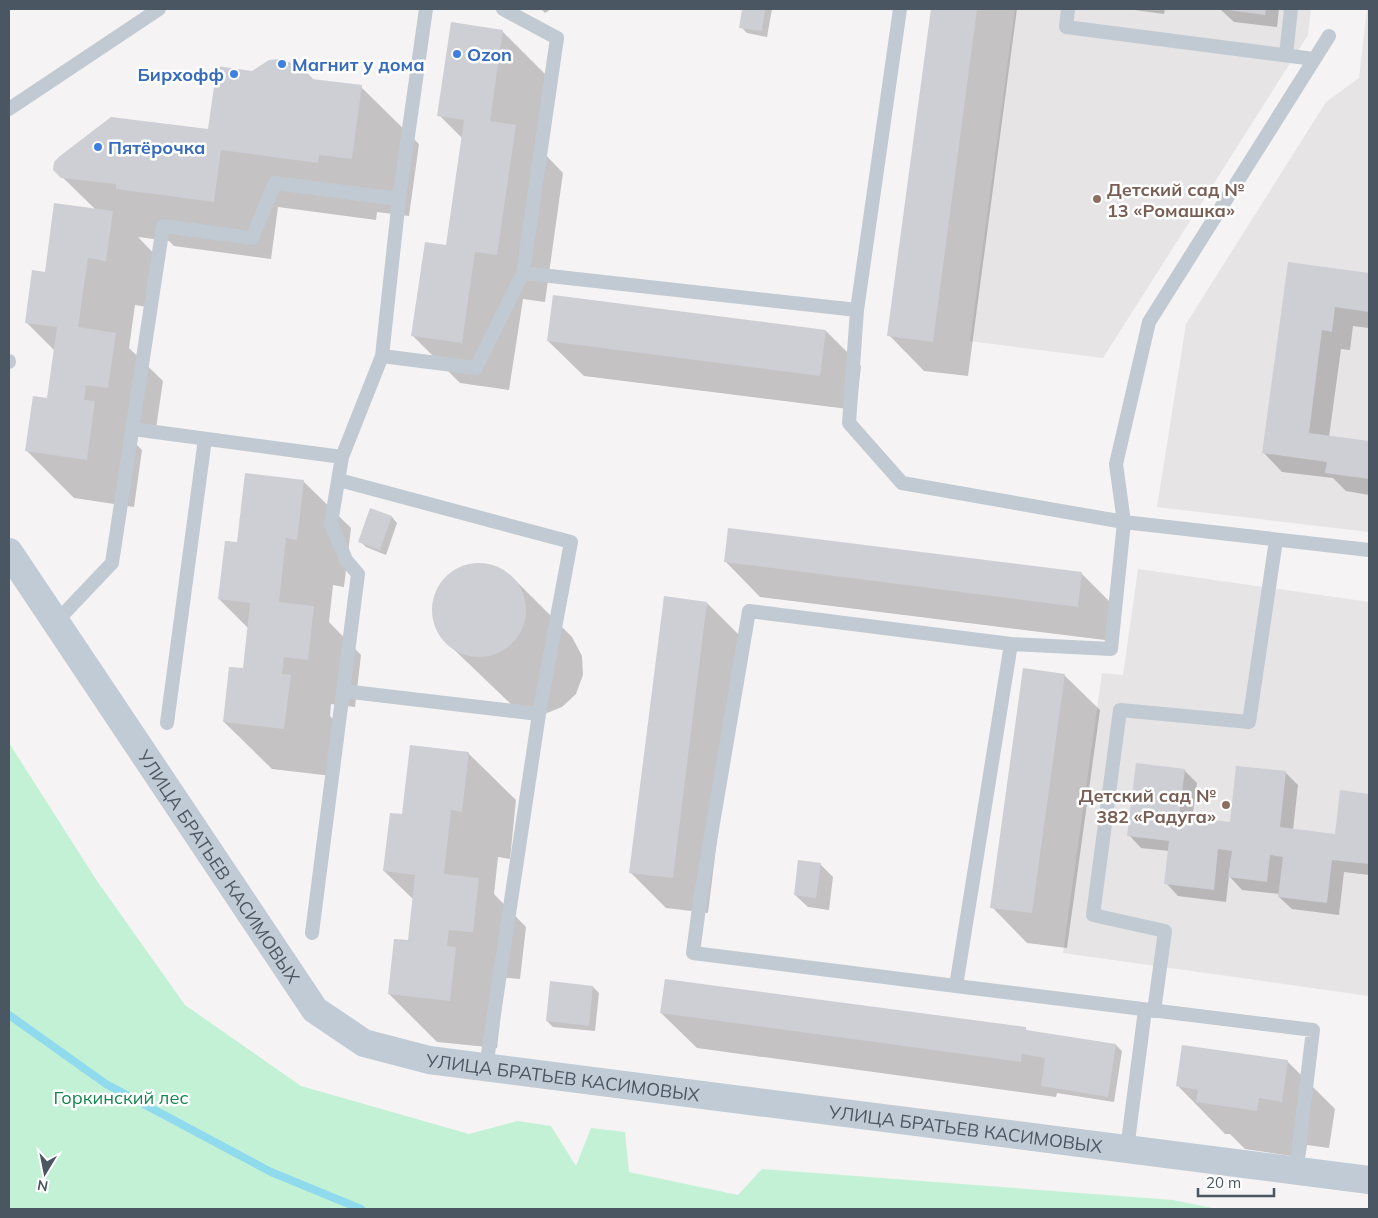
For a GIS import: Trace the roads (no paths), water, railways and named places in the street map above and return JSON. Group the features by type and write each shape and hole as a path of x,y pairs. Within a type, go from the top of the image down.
{"street":[{"name":"УЛИЦА БРАТЬЕВ КАСИМОВЫХ","path":"9,552 314,1010 364,1043 429,1060 1369,1180"}],"lane":[{"path":"9,109 158,9"},
{"path":"312,934 358,574 346,560 331,523 342,457 382,356 399,199 426,9"},
{"path":"382,356 476,368 523,273 557,38 504,9"},
{"path":"900,9 857,310 850,423 902,483 1124,522 1369,550"},
{"path":"1068,9 1066,27 1314,59"},
{"path":"1286,55 1291,9"},
{"path":"1296,1171 1313,1030 693,953 700,900 750,611 1010,644 1111,648 1124,522 1116,464 1149,322 1329,36"},
{"path":"55,623 112,563 163,226 252,238 275,183 399,199"},
{"path":"523,273 857,310"},
{"path":"133,429 342,457"},
{"path":"167,723 205,439"},
{"path":"339,480 571,542 539,714 486,1067"},
{"path":"1127,1149 1165,931 1093,915 1120,710 1250,722 1276,540"},
{"path":"956,986 1010,644"},
{"path":"343,691 539,714"}],"waterway":[{"path":"9,1015 106,1084 271,1172 361,1209"}],"place":[{"name":"Ozon","path":"457,54"},
{"name":"Магнит у дома","path":"282,64"},
{"name":"Бирхофф","path":"234,74"},
{"name":"Пятёрочка","path":"98,147"},
{"name":"Детский сад № 13 «Ромашка»","path":"1097,199"},
{"name":"Детский сад № 382 «Радуга»","path":"1226,805"}],"park label":[{"name":"Горкинский лес","path":"121,1097"}]}
